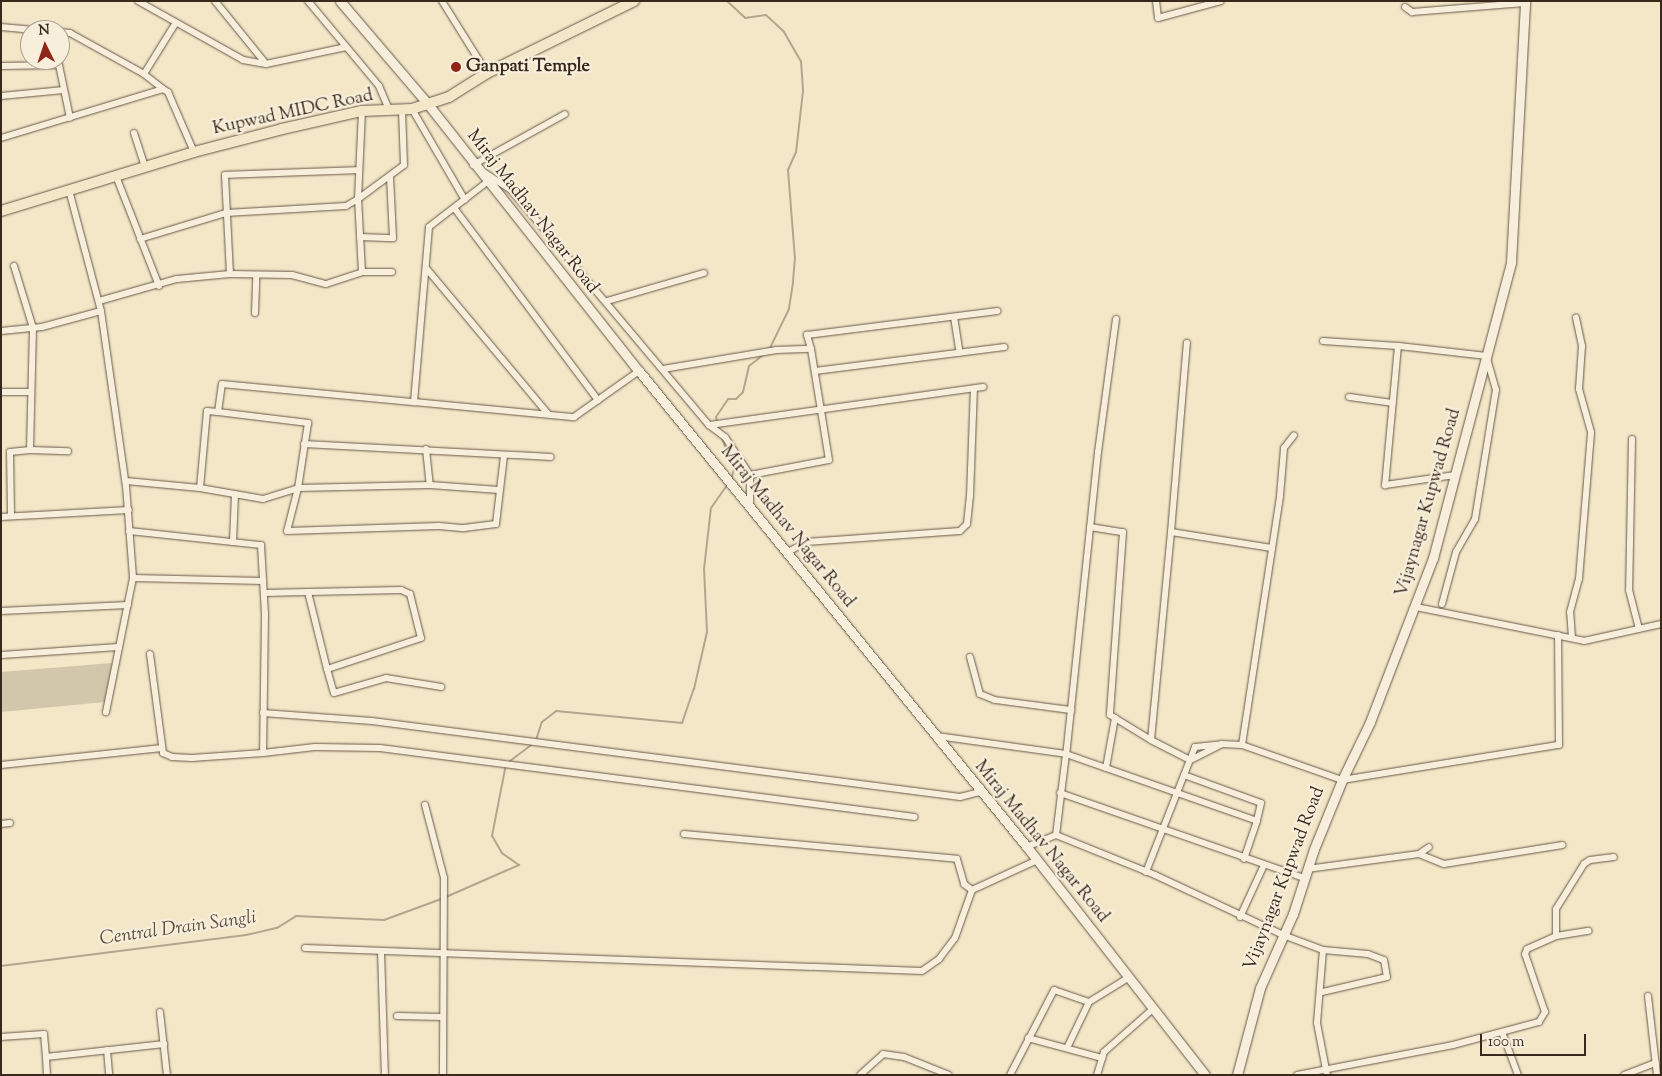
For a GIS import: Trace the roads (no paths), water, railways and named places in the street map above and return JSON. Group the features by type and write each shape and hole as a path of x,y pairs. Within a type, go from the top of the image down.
{"main road":[{"name":"Kupwad MIDC Road","path":"1,211 194,152 362,111 407,110 450,98 487,73 631,2"}],"street":[{"path":"138,1 175,24 243,60 266,64 346,47"},
{"path":"215,1 266,64"},
{"path":"308,1 379,86 389,110"},
{"name":"Miraj Madhav Nagar Road","path":"340,1 427,103 472,165 788,552 980,792 1027,847 1035,861 1205,1075"},
{"path":"442,1 487,73"},
{"path":"1156,1 1158,18 1220,1"},
{"path":"1405,8 1412,12 1525,2"},
{"name":"Vijaynagar Kupwad Road","path":"1237,1075 1260,988 1283,935 1342,780 1370,722 1416,607 1433,558 1511,262 1525,2"},
{"path":"144,74 175,24"},
{"path":"1,27 20,29"},
{"path":"70,33 144,74 168,92 194,152"},
{"path":"1,66 20,65"},
{"path":"60,70 70,118"},
{"path":"1,138 163,89"},
{"path":"1,96 64,90"},
{"path":"140,239 226,213 346,206 404,165 407,110"},
{"path":"407,110 465,200"},
{"path":"362,111 358,199 362,272"},
{"path":"565,114 472,165 511,190 607,301 709,425 725,437 750,475 750,506"},
{"path":"134,133 145,167"},
{"path":"230,274 225,176 359,170"},
{"path":"116,176 159,286"},
{"path":"360,238 393,238 390,176"},
{"path":"414,402 429,227 487,182"},
{"path":"69,190 101,311 129,510 133,578 106,712"},
{"path":"454,208 598,400"},
{"path":"14,266 33,328 30,450"},
{"path":"426,268 548,414"},
{"path":"98,301 159,286 177,278 230,274 292,275 326,284 362,272 392,272"},
{"path":"607,301 704,273"},
{"path":"255,313 256,275"},
{"path":"1,331 33,328 101,311"},
{"path":"750,475 829,460 823,411 807,335 997,311"},
{"path":"954,316 960,353"},
{"path":"1572,638 1570,612 1579,579 1591,432 1580,389 1582,346 1576,318"},
{"path":"1056,835 1090,527 1116,319"},
{"path":"1323,341 1398,346 1486,356 1496,390 1484,470 1475,519 1456,552 1442,604"},
{"path":"1151,740 1187,343"},
{"path":"1398,346 1385,485 1455,475"},
{"path":"815,371 1004,347"},
{"path":"663,369 776,350 811,349"},
{"path":"218,412 222,384 574,417 639,371"},
{"path":"709,425 823,411 982,387"},
{"path":"788,552 806,542 960,531 967,524 970,496 974,388"},
{"path":"1,392 30,392"},
{"path":"1349,397 1393,402"},
{"path":"200,488 207,411 308,423 298,488 287,531 439,526 464,528 496,524 504,456"},
{"path":"1242,745 1272,548 1284,448 1294,435"},
{"path":"1632,439 1629,590 1639,629"},
{"path":"304,444 551,457"},
{"path":"426,449 430,485"},
{"path":"11,515 10,452 30,450 68,451"},
{"path":"126,481 200,488 263,499 298,488 430,485 499,490"},
{"path":"233,542 235,494"},
{"path":"1,517 129,510"},
{"path":"1090,527 1123,532 1110,715 1151,740 1190,760"},
{"path":"129,531 261,545 264,593 262,753"},
{"path":"1170,532 1272,548"},
{"path":"133,578 263,581"},
{"path":"264,593 401,590 410,594 421,638 327,668"},
{"path":"308,592 334,693 386,678 441,687"},
{"path":"1,611 128,605"},
{"path":"1416,607 1584,641 1661,624"},
{"path":"1146,872 1195,747 1222,744 1242,745 1342,780 1560,745 1558,635"},
{"path":"1,655 119,648"},
{"path":"150,654 163,753 172,757 262,753 315,747 380,748 915,817"},
{"path":"970,658 980,694 995,700 1071,710"},
{"path":"263,713 372,721 960,798 980,792"},
{"path":"1106,768 1115,718"},
{"path":"935,736 1066,754 1257,821"},
{"path":"1,765 162,748"},
{"path":"1184,775 1261,803 1244,859"},
{"path":"1060,793 1244,859 1306,874 1419,854 1429,847"},
{"path":"425,805 444,878 442,954 443,1075"},
{"path":"1,824 10,823"},
{"path":"684,834 957,859 964,884 972,890"},
{"path":"1027,847 1056,835 1146,872 1240,917 1283,935 1323,950 1379,956 1384,960 1388,977 1322,992"},
{"path":"1419,854 1444,864 1562,845"},
{"path":"1556,936 1556,909 1584,864 1590,860 1614,857"},
{"path":"305,948 922,971 939,959 955,938 972,890 1035,861"},
{"path":"1240,917 1264,865"},
{"path":"1298,1075 1325,1072 1453,1045 1539,1022 1545,1017 1525,954 1527,949 1556,936 1589,931"},
{"path":"1323,950 1322,992 1317,1023 1325,1072"},
{"path":"381,951 385,1075"},
{"path":"1067,1048 1088,1002 1128,978"},
{"path":"1010,1075 1054,990 1088,1002"},
{"path":"1648,996 1657,1075"},
{"path":"1097,1075 1104,1052 1153,1009"},
{"path":"160,1012 167,1075"},
{"path":"397,1016 442,1016"},
{"path":"1502,1032 1518,1075"},
{"path":"1,1037 44,1034 47,1075"},
{"path":"1028,1038 1102,1058"},
{"path":"46,1057 164,1044"},
{"path":"107,1050 109,1075"},
{"path":"860,1075 883,1054 904,1057 949,1075"},
{"path":"1624,1075 1656,1063"}],"waterway":[{"name":"Central Drain Sangli","path":"727,1 745,18 766,15 784,32 801,61 803,91 796,152 788,170 795,258 793,283 789,309 770,348"},
{"name":"Central Drain Sangli","path":"717,421 716,417 728,399 736,399 743,392 749,366 763,355"},
{"name":"Central Drain Sangli","path":"722,438 734,469 731,480"},
{"path":"536,740 542,722 556,711 682,723 694,689 707,632 704,569 711,508 728,484"},
{"name":"Central Drain Sangli","path":"446,897 519,865 502,853 492,836 506,764 533,744"},
{"name":"Central Drain Sangli","path":"1,966 246,935 277,928 296,916 384,920 441,899"}],"place":[{"name":"Ganpati Temple","path":"456,67"}]}
